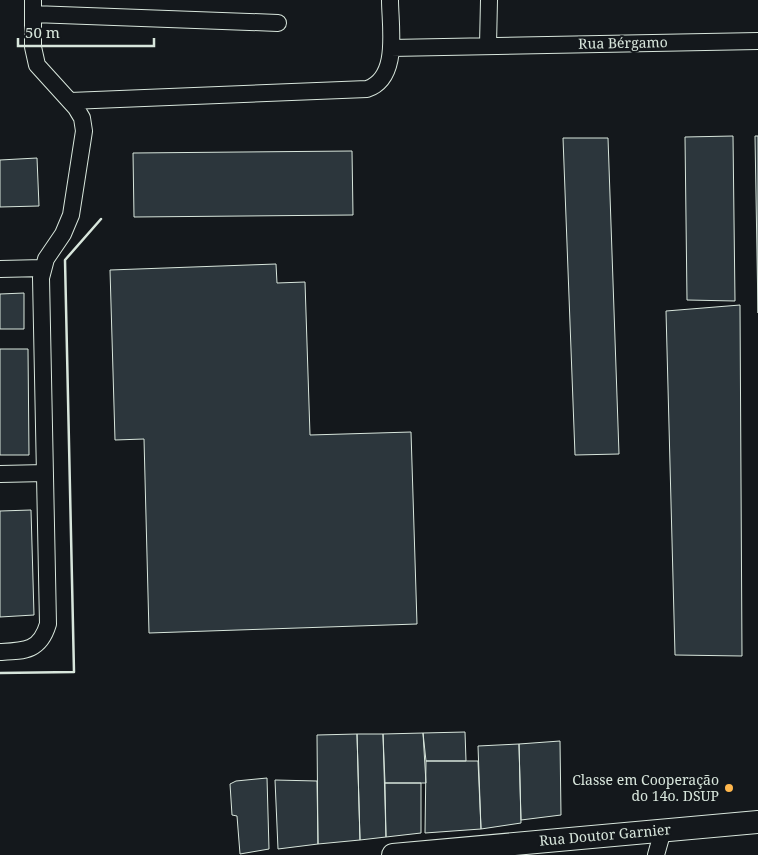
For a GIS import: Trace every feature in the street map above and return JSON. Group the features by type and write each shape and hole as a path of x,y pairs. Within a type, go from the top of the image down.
{"main road":[{"name":"Rua Doutor Garnier","path":"393,855 758,822"}],"street":[{"path":"70,100 359,90 376,86 384,78 388,67 391,48 390,0"},
{"path":"488,45 489,0"},
{"path":"0,652 33,648 40,641 48,624 41,278 43,268 63,234 71,215 84,131 80,113 37,65 33,47 33,7 278,23"},
{"name":"Rua Bérgamo","path":"391,48 758,41"},
{"path":"0,269 43,268"},
{"path":"0,474 45,473"},
{"path":"656,855 663,830"}],"building":[{"path":"733,136 735,301 687,300 685,137"},
{"path":"755,136 758,136 758,313"},
{"path":"563,138 608,138 619,454 575,455"},
{"path":"352,151 353,215 134,217 133,153"},
{"path":"37,158 39,206 0,207 0,160"},
{"path":"276,264 277,283 305,282 310,435 411,432 417,624 149,633 144,439 115,440 110,270"},
{"path":"24,293 24,329 0,329 0,294"},
{"path":"740,305 742,656 675,655 666,311"},
{"path":"0,349 28,349 29,455 0,455"},
{"path":"31,510 34,615 0,617 0,511"},
{"path":"465,732 466,761 426,761 423,733"},
{"path":"423,733 426,783 385,783 383,734"},
{"path":"357,734 383,734 386,837 360,840"},
{"path":"357,734 360,840 318,844 317,735"},
{"path":"560,741 561,815 521,820 519,744"},
{"path":"519,744 521,823 481,829 478,746"},
{"path":"426,761 478,761 481,829 425,833"},
{"path":"267,778 269,849 240,854 237,816 232,815 230,784 236,781"},
{"path":"275,780 317,781 318,844 278,849"},
{"path":"385,783 421,783 421,833 386,837"}],"wall":[{"path":"0,673 74,672 65,260 101,219"}],"place":[{"name":"Classe em Cooperação do 14o. DSUP","path":"729,788"}]}
